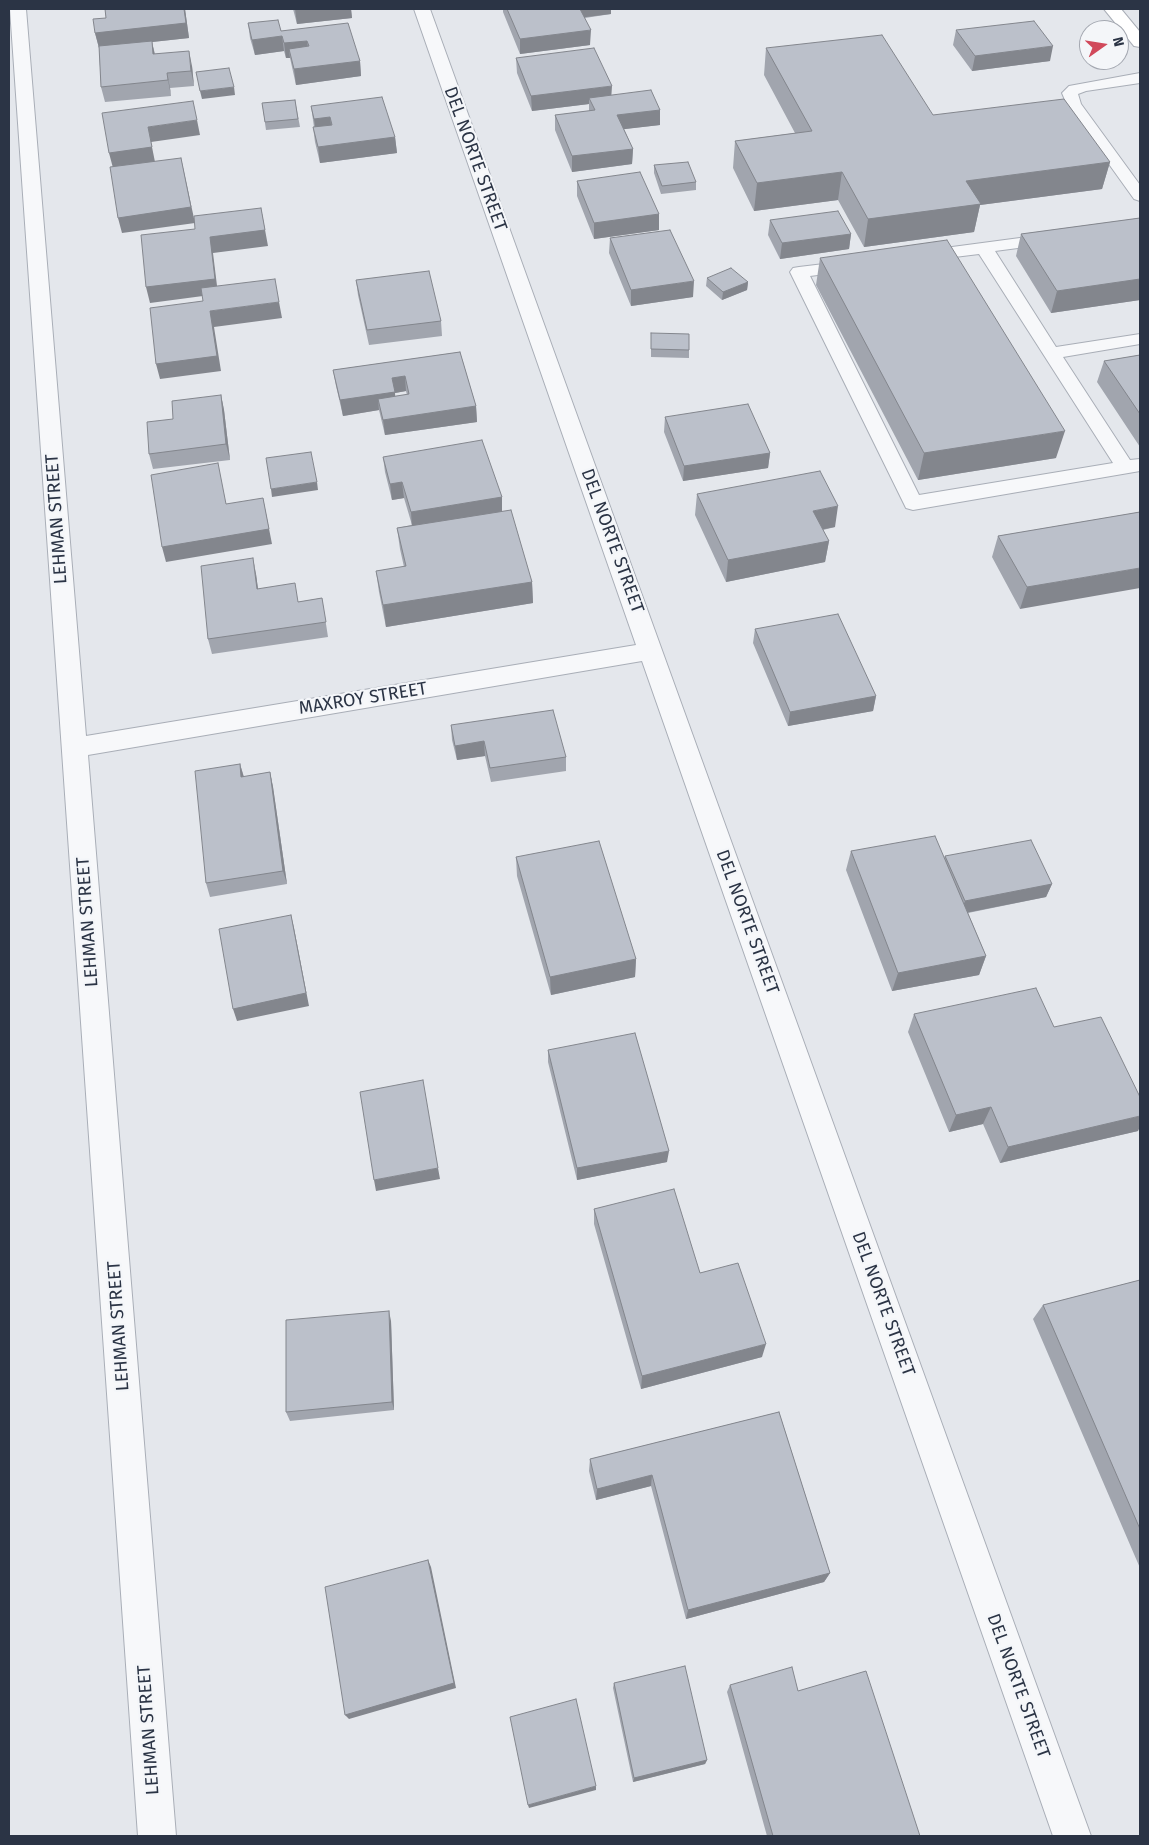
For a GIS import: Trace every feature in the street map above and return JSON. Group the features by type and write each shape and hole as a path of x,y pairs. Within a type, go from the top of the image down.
{"main road":[{"path":"1112,9 1140,42"}],"street":[{"name":"LEHMAN STREET","path":"18,9 157,1836"},
{"name":"DEL NORTE STREET","path":"422,9 1072,1836"},
{"name":"MAXROY STREET","path":"74,748 651,651"}],"lane":[{"path":"1140,78 1074,88 1070,93 1073,104 1140,196"},
{"path":"906,258 1072,236"},
{"path":"867,263 799,272 913,503 1132,466 1051,353 984,248"},
{"path":"1051,353 1140,339"}],"building":[{"path":"105,9 184,9 186,23 95,33 93,19 106,18"},
{"path":"507,9 580,9 591,30 520,39"},
{"path":"278,20 281,31 348,23 360,61 294,69 289,49 309,46 307,41 284,43 282,36 252,40 248,23"},
{"path":"1034,21 1053,46 975,56 956,30"},
{"path":"882,35 933,115 1064,99 1110,162 966,181 981,204 868,219 842,172 757,183 735,141 812,131 766,48"},
{"path":"152,41 153,54 189,51 191,71 167,73 168,80 101,87 99,46"},
{"path":"594,48 612,86 531,96 516,58"},
{"path":"229,68 234,87 200,91 196,72"},
{"path":"651,90 660,110 617,115 633,149 572,156 555,115 595,110 589,98"},
{"path":"382,97 395,137 318,147 313,127 332,125 330,117 314,119 311,106"},
{"path":"295,100 298,119 265,122 262,103"},
{"path":"193,101 197,120 148,127 152,147 109,153 102,113"},
{"path":"181,158 191,207 118,218 110,167"},
{"path":"688,162 696,182 662,186 654,165"},
{"path":"640,172 659,214 594,223 577,181"},
{"path":"261,208 265,230 210,237 215,279 146,287 141,235 195,229 194,216"},
{"path":"838,211 851,234 782,243 770,220"},
{"path":"1140,218 1140,279 1057,291 1021,234"},
{"path":"670,230 694,281 631,290 610,238"},
{"path":"947,240 1065,431 924,453 820,258"},
{"path":"731,268 748,282 723,292 707,278"},
{"path":"429,271 441,321 367,330 356,280"},
{"path":"275,279 279,302 210,311 217,356 156,364 150,308 203,301 201,288"},
{"path":"651,333 689,334 689,350 651,349"},
{"path":"460,352 476,406 383,420 378,399 409,394 405,376 392,378 395,392 340,400 333,370"},
{"path":"1140,355 1140,414 1104,361"},
{"path":"221,395 226,444 149,454 147,422 173,419 172,401"},
{"path":"748,404 770,453 684,466 665,417"},
{"path":"482,440 502,497 411,512 402,482 390,484 383,457"},
{"path":"311,452 317,482 271,489 266,458"},
{"path":"218,463 226,504 263,498 269,529 162,547 151,475"},
{"path":"820,471 838,506 813,511 829,541 728,560 697,494"},
{"path":"511,510 532,582 383,605 376,571 406,566 397,528"},
{"path":"1140,512 1140,568 1027,587 998,536"},
{"path":"253,558 257,589 295,583 298,602 322,598 326,622 208,639 201,566"},
{"path":"838,614 876,696 790,712 755,629"},
{"path":"553,710 566,757 490,768 484,741 455,746 451,725"},
{"path":"240,764 241,777 270,772 283,871 206,883 195,771"},
{"path":"935,836 986,956 898,973 851,851"},
{"path":"1031,840 1052,884 965,901 945,856"},
{"path":"599,841 636,959 550,977 516,857"},
{"path":"291,915 306,993 233,1009 219,929"},
{"path":"1036,988 1054,1027 1101,1017 1140,1097 1140,1116 1008,1147 991,1107 956,1115 914,1014"},
{"path":"635,1033 669,1151 577,1168 548,1050"},
{"path":"423,1080 438,1168 374,1180 360,1092"},
{"path":"674,1189 700,1273 738,1263 766,1344 642,1376 594,1209"},
{"path":"1140,1280 1140,1529 1043,1305"},
{"path":"389,1311 392,1402 286,1412 286,1320"},
{"path":"779,1412 830,1573 688,1610 652,1475 597,1489 590,1459"},
{"path":"428,1560 454,1683 345,1715 325,1587"},
{"path":"685,1666 707,1760 634,1778 614,1683"},
{"path":"792,1667 798,1691 866,1671 920,1836 773,1836 730,1685"},
{"path":"576,1699 596,1786 528,1805 510,1717"}]}
